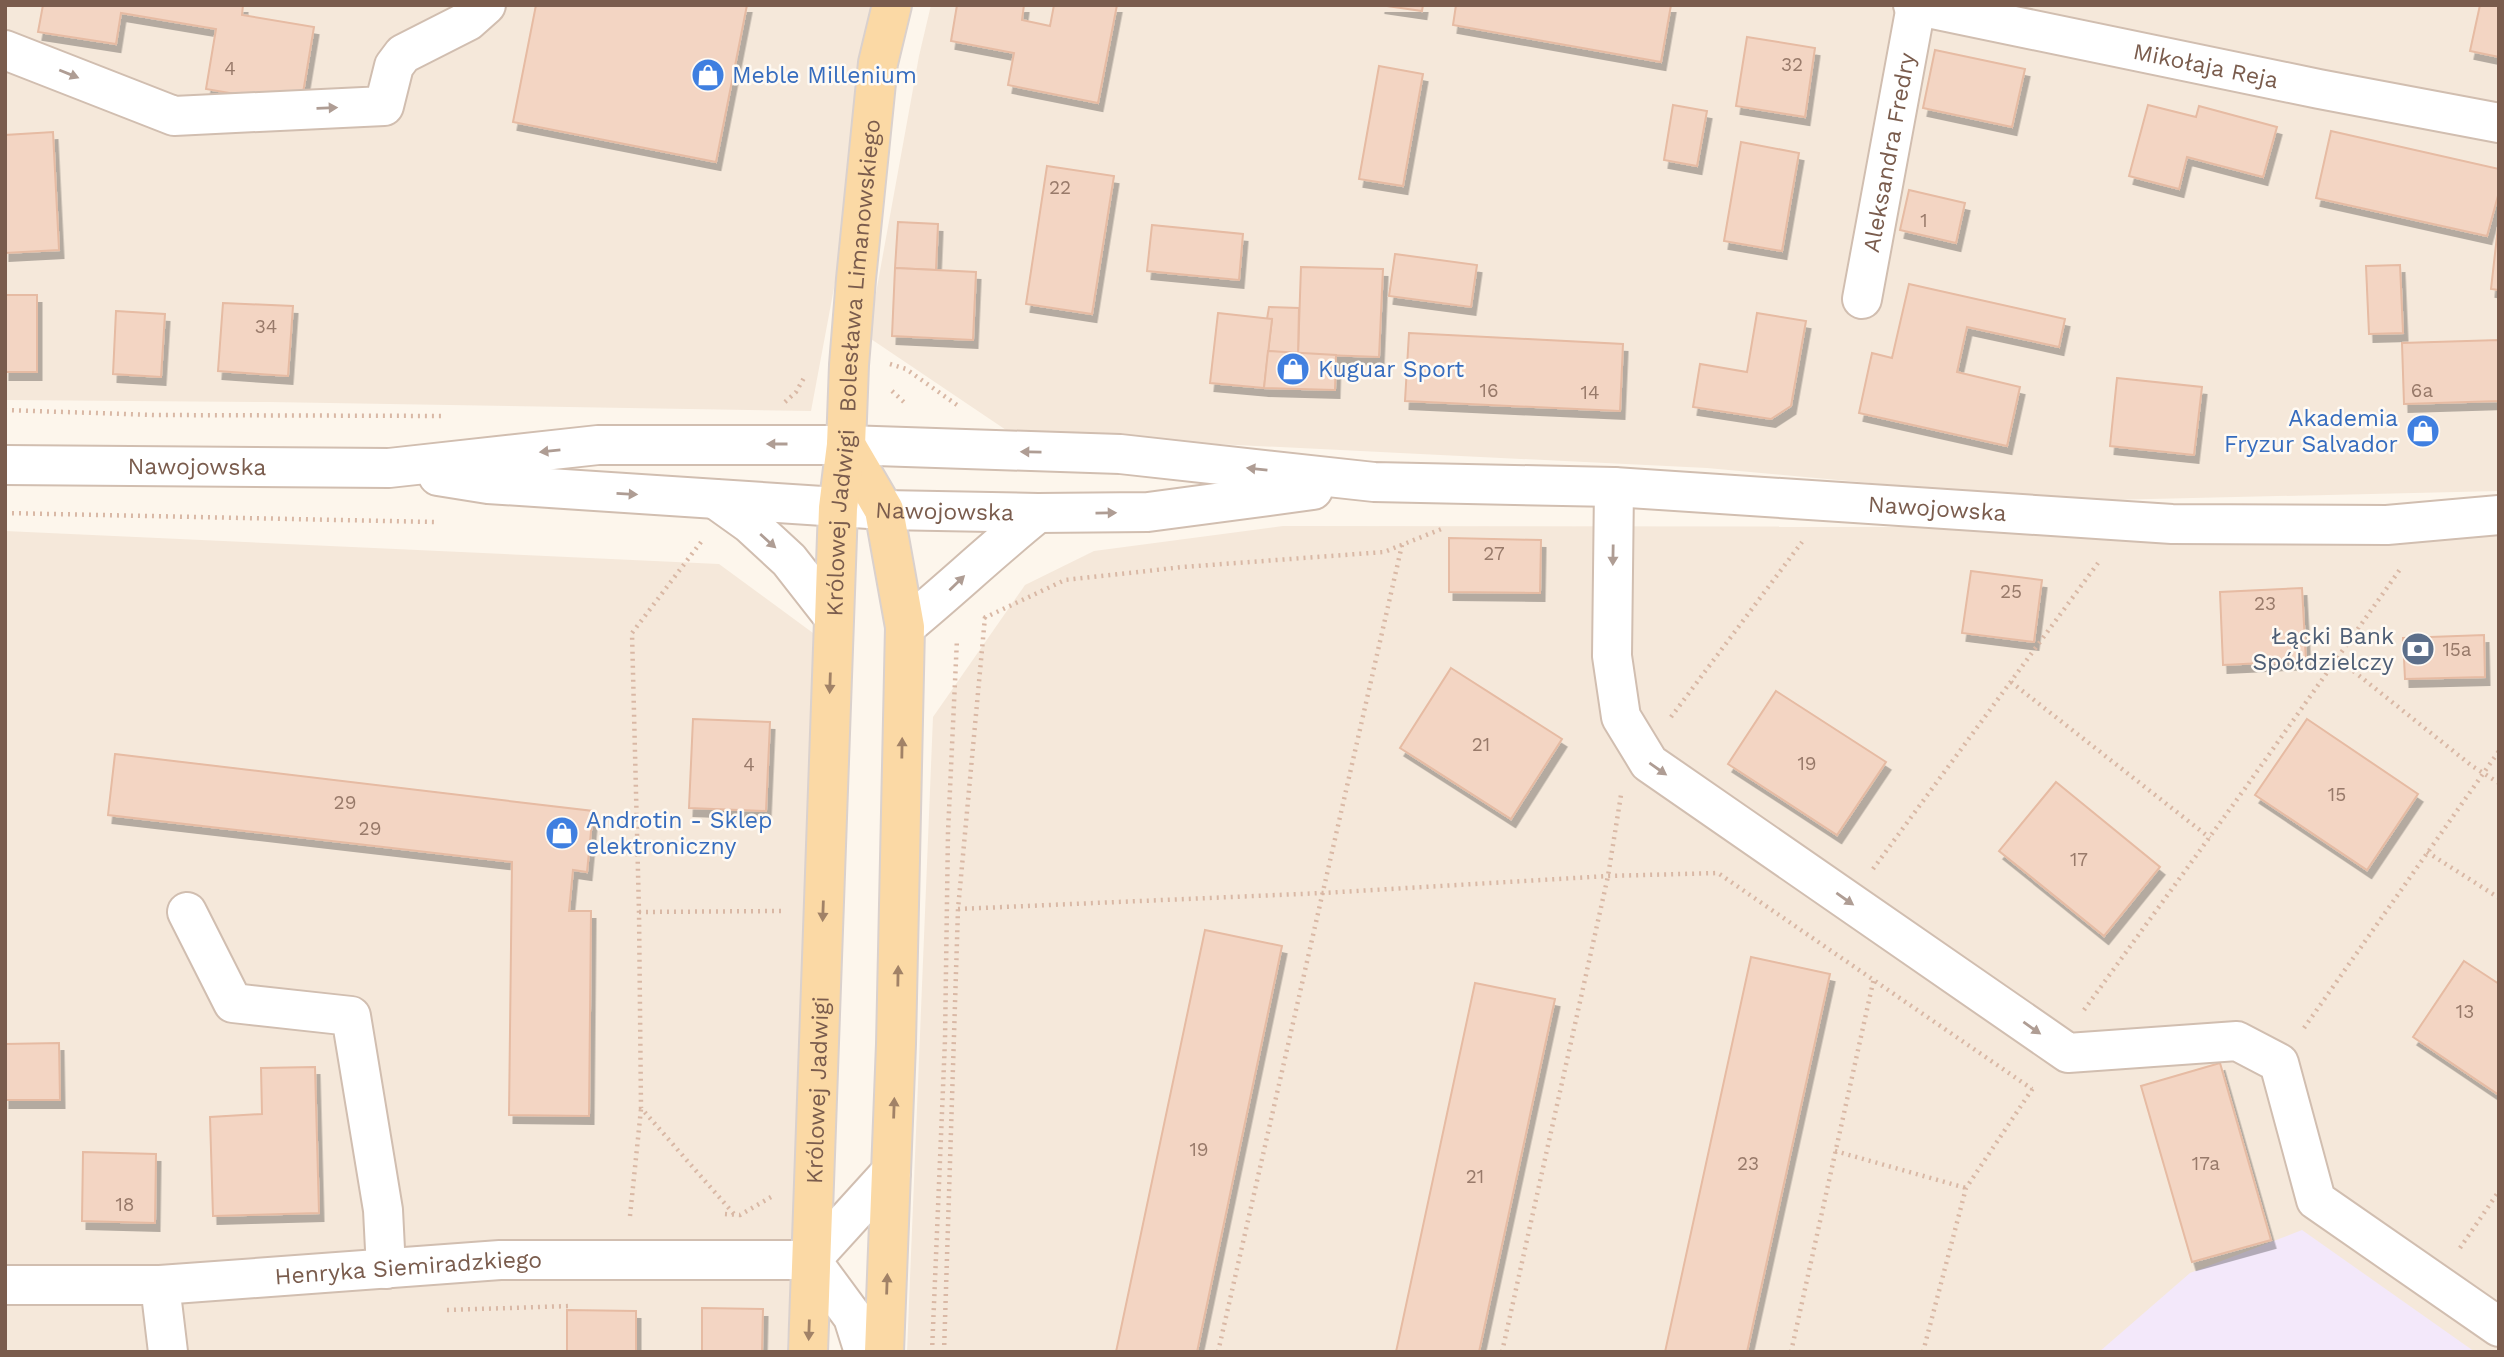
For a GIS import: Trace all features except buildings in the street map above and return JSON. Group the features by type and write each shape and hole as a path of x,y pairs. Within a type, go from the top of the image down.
{"main road":[{"name":"Bolesława Limanowskiego","path":"846,445 849,365 878,63 892,5"},
{"name":"Królowej Jadwigi","path":"808,1352 832,615 838,508 846,445"},
{"name":"Królowej Jadwigi","path":"846,445 884,510 905,627 884,1352"}],"street":[{"path":"5,50 174,116 384,106 394,66 403,54 468,20 486,5"},
{"name":"Mikołaja Reja","path":"1914,6 2499,123"},
{"name":"Aleksandra Fredry","path":"1861,299 1914,6"},
{"name":"Nawojowska","path":"5,466 389,468 598,445 846,445 1121,454 1374,482 1614,487 2172,524 2387,525 2499,515"},
{"name":"Nawojowska","path":"389,468 711,517 838,508 1038,513 1148,512 1374,482"},
{"path":"1614,487 1612,656 1621,717 1649,763 2068,1053 2237,1041 2279,1063 2316,1200 2499,1327"},
{"path":"905,627 985,555 1038,513"},
{"path":"711,517 750,524 789,560 832,615"},
{"path":"187,912 233,1003 351,1016 383,1210 386,1269"},
{"path":"864,1352 853,1317 811,1260 891,1171"},
{"name":"Henryka Siemiradzkiego","path":"5,1285 160,1285 500,1261 811,1260"},
{"path":"160,1285 168,1352"}],"path":[{"path":"780,407 796,392 812,363 886,363 906,369 953,403 987,417 987,451"},
{"path":"5,410 155,415 448,416"},
{"path":"5,513 441,522"},
{"path":"630,1216 641,1108 632,633 711,517"},
{"path":"944,1352 958,909 985,618 1065,580 1183,567 1384,552 1452,525"},
{"path":"1502,1352 1608,876 1622,790 1644,754 1804,538 1793,537"},
{"path":"1218,1352 1402,545"},
{"path":"1849,901 2105,554"},
{"path":"1923,1352 1966,1188 2058,1046 2210,838 2404,563"},
{"path":"932,1352 944,1040 947,832 958,628"},
{"path":"2337,659 2499,783"},
{"path":"2011,682 2210,838"},
{"path":"2279,1063 2499,751"},
{"path":"2427,852 2499,898"},
{"path":"958,909 1608,876 1718,873 2032,1089"},
{"path":"639,912 790,911"},
{"path":"1791,1352 1885,926"},
{"path":"641,1108 734,1214"},
{"path":"1835,1151 1966,1188"},
{"path":"2435,1283 2499,1191"}],"shaded area":[{"path":"5,5 887,5 811,411 5,400"},
{"path":"931,5 2499,5 2499,491 2066,501 1707,468 1012,434 868,337 919,56"},
{"path":"1283,526 2499,527 2499,1352 907,1352 933,717 1025,585 1094,551"},
{"path":"5,531 719,564 813,633 802,1035 787,1352 5,1352"},
{"path":"2302,1230 2475,1352 2099,1352 2190,1273"}],"place":[{"name":"Meble Millenium","path":"708,75"},
{"name":"Kuguar Sport","path":"1293,369"},
{"name":"Akademia Fryzur Salvador","path":"2423,431"},
{"name":"Łącki Bank Spółdzielczy","path":"2418,649"},
{"name":"Androtin - Sklep elektroniczny","path":"562,833"}]}
